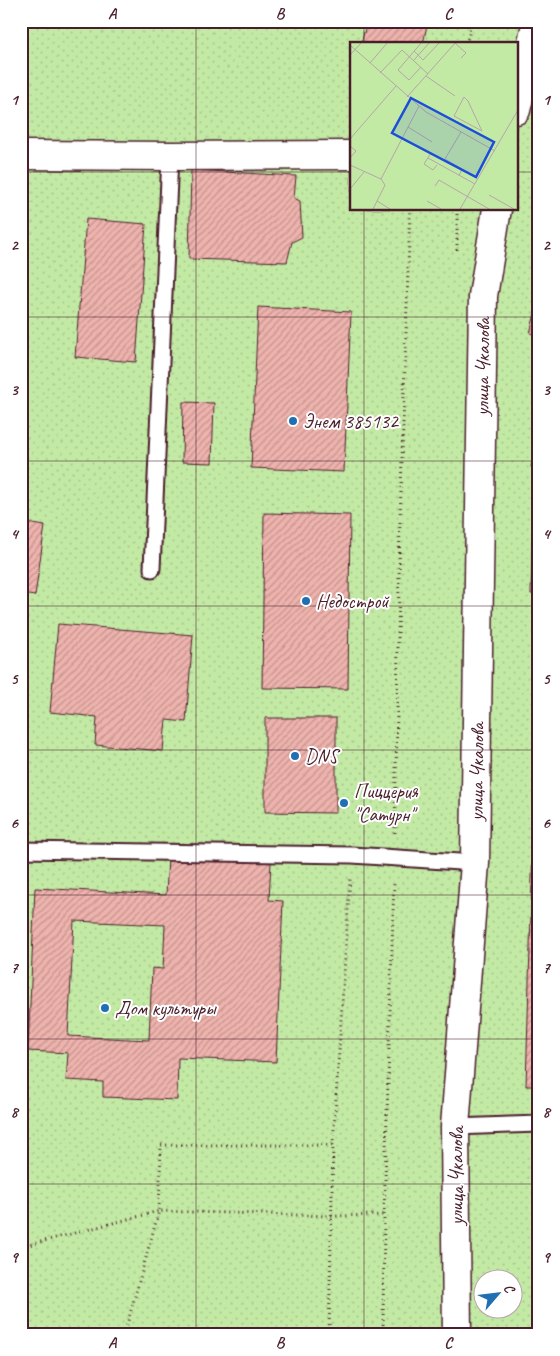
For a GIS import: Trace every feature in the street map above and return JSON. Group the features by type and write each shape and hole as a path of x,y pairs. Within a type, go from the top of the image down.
{"street":[{"path":"518,101 536,21"},
{"path":"21,155 350,155"},
{"name":"улица Чкалова","path":"457,1335 455,1126 475,863 483,296 497,210"}],"lane":[{"path":"152,569 170,156"},
{"path":"21,850 352,855 475,863"},
{"path":"455,1126 539,1124"}],"path":[{"path":"467,42 473,21"},
{"path":"383,1335 384,1215 395,857 400,529 410,210"},
{"path":"329,1335 332,1145 352,855"},
{"path":"124,1335 159,1211 161,1145 332,1145"},
{"path":"21,1246 159,1211 331,1216 384,1215"}],"green space":[{"path":"21,21 539,21 539,1335 21,1335"}],"building":[{"path":"367,21 428,21 423,42 362,42"},
{"path":"191,170 296,176 294,198 300,201 302,237 292,242 287,262 189,259"},
{"path":"86,219 146,224 136,362 75,357"},
{"path":"539,298 539,335 530,333"},
{"path":"258,307 351,312 344,472 251,468"},
{"path":"183,402 214,403 212,463 182,462"},
{"path":"539,433 539,469 531,467"},
{"path":"533,505 539,505 539,594 531,594"},
{"name":"Недострой","path":"264,513 350,515 348,689 262,688"},
{"path":"21,522 45,526 35,596 21,594"},
{"path":"58,624 193,635 186,722 166,720 163,751 95,745 97,717 50,712"},
{"path":"539,634 539,1086 526,1086"},
{"path":"265,718 336,718 336,813 265,812"},
{"path":"168,857 271,862 269,900 283,901 276,1062 178,1058 177,1100 103,1097 103,1082 66,1080 68,1053 28,1051 35,888 166,895","holes":["74,921 165,925 163,969 152,968 149,1040 68,1036"]}],"place":[{"name":"Энем 385132","path":"293,421"},
{"name":"Недострой","path":"306,601"},
{"name":"DNS","path":"295,756"},
{"name":"Пиццерия \"Сатурн\"","path":"344,803"},
{"name":"Дом культуры","path":"105,1008"}]}
